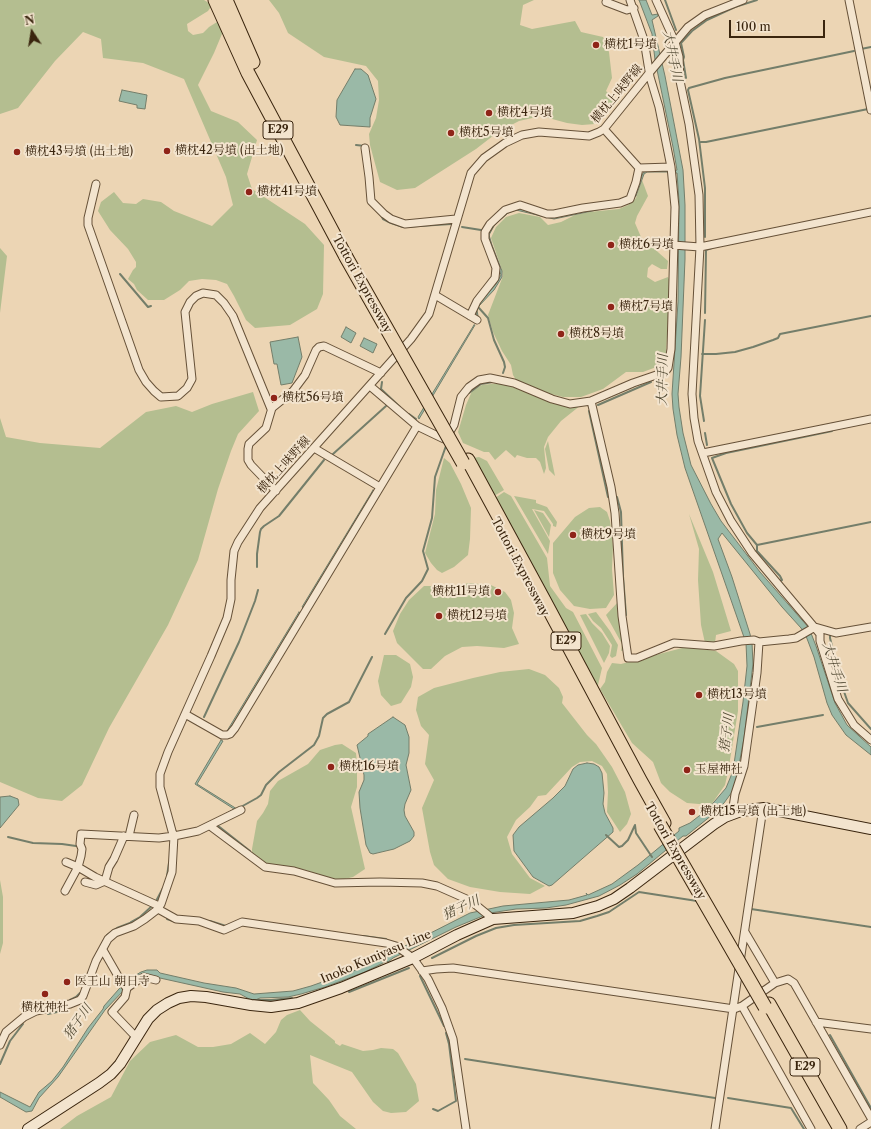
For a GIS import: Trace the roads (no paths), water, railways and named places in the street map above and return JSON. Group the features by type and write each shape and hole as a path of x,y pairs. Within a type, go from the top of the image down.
{"highway":[{"name":"Tottori Expressway","path":"215,0 248,73 465,462 509,534 662,824 840,1129"},
{"name":"Tottori Expressway","path":"226,0 254,66 349,256"},
{"name":"Tottori Expressway","path":"767,1006 835,1129"}],"main road":[{"name":"Inoko Kuniyasu Line","path":"28,1129 111,1074 120,1064 136,1036 148,1019 168,1002 191,996 271,1007 298,1003 341,988 413,958 457,935 493,919 573,913 598,906 614,899 630,888 704,831 725,817 741,811 763,808 871,829"}],"street":[{"path":"370,386 417,426 444,439 454,425 461,397 469,387 479,380 490,378 514,383 552,399 570,404 591,401 667,371 672,337 675,207 671,167 659,107 652,85 644,40 630,0"},
{"path":"656,0 675,42 679,57 680,81 690,124 699,195 700,247 692,394 698,441 716,492 731,521 744,543 820,634 820,641 838,699 854,725 871,740"},
{"name":"横枕上味野線","path":"159,908 172,872 174,836 160,787 160,774 168,752 227,618 231,599 234,551 238,542 260,508 411,339 429,314 470,172 484,158 505,143 522,134 539,132 589,136 599,132 604,128 688,27 705,14 743,0"},
{"path":"849,0 871,110"},
{"path":"606,2 627,10 634,8"},
{"path":"604,128 639,168"},
{"path":"365,148 371,201 384,214 391,219 405,224 456,219"},
{"path":"639,168 671,167"},
{"path":"470,316 477,301 495,278 496,268 485,239 485,232 490,224 505,210 520,205 547,214 554,214 620,203 630,199 639,168"},
{"path":"96,184 88,218 88,225 139,370 146,382 161,397 178,396 187,388 192,379 185,312 190,302 203,292 216,295 233,316 272,409"},
{"path":"673,245 700,247 871,212"},
{"path":"435,295 477,320"},
{"path":"276,491 251,465 248,456 250,444 266,428 272,409 293,391 305,374 316,350 319,347 324,346 381,373"},
{"path":"591,401 611,487 615,513 622,616 628,658 637,658 674,643 714,646 741,641 754,640 759,642 796,638 815,627 836,633 871,627"},
{"path":"702,453 871,419"},
{"path":"185,714 219,734 230,734 235,728 417,426"},
{"path":"314,448 380,487"},
{"path":"732,814 744,766 757,673 759,642"},
{"path":"715,1129 763,808"},
{"path":"65,891 78,867 82,849 80,844 81,834 159,838 174,836 198,831 241,810"},
{"path":"105,881 109,867 127,836 134,815"},
{"path":"210,826 265,866 294,871 335,883 380,882 438,886 471,901 493,919"},
{"path":"66,862 159,908 176,920 199,921 224,930 242,922 386,943 396,946 413,958 428,979 442,1008 453,1039 466,1129"},
{"path":"85,882 96,885 105,881"},
{"path":"0,1045 6,1032 24,1016 36,1011 70,1004 80,1000 83,996 96,961 108,939 115,933 134,926 159,908"},
{"path":"745,932 775,983"},
{"path":"102,950 127,988"},
{"path":"422,971 453,968 734,1009 742,1006 775,983 788,979 794,983 871,1118"},
{"path":"136,1036 112,1012 125,997 127,988 144,977 156,980"},
{"path":"742,1006 811,1129"},
{"path":"816,1022 871,1029"},
{"path":"860,1129 871,1122"}],"waterway":[{"name":"大井手川","path":"665,0 676,30"},
{"name":"大井手川","path":"686,78 681,43 692,31 707,20 735,7 757,0"},
{"path":"861,49 871,47"},
{"path":"705,237 705,188 699,139 688,90 689,88 725,78 854,51"},
{"path":"701,142 868,109"},
{"path":"356,145 365,146"},
{"path":"381,215 383,219 403,227 451,224"},
{"path":"462,227 481,230"},
{"path":"705,313 706,250 712,248"},
{"path":"120,274 148,307 151,306"},
{"path":"479,308 488,318 494,340 504,362 505,367 503,373"},
{"path":"702,354 735,352 773,340 778,338 780,334 871,316"},
{"path":"704,421 700,396 705,320"},
{"name":"大井手川","path":"656,372 667,358"},
{"path":"382,382 381,389 400,407"},
{"path":"469,393 481,384 493,382"},
{"name":"大井手川","path":"598,405 651,382"},
{"path":"333,454 386,406"},
{"path":"589,411 608,497"},
{"path":"409,414 416,419"},
{"path":"780,581 782,580 780,576 757,551 757,545 747,533 731,504 712,458 726,453 832,431"},
{"path":"705,433 707,445"},
{"path":"385,634 406,598 422,581 428,569 423,551 432,518 435,477 447,443"},
{"path":"257,567 257,554 261,529 279,516 324,460"},
{"path":"617,497 621,512 626,615"},
{"path":"757,545 871,522"},
{"path":"204,717 239,642 258,590"},
{"name":"大井手川","path":"832,635 830,635 830,638 841,683 848,703 871,729"},
{"path":"239,808 261,795 266,785 279,772 314,745 319,736 323,718 327,714 349,702 372,657"},
{"path":"757,727 823,715"},
{"path":"217,825 250,851"},
{"path":"606,835 619,847 622,846 628,840 635,825 636,833 652,857"},
{"path":"8,837 33,843 76,846"},
{"path":"167,876 169,863"},
{"path":"155,903 163,888"},
{"path":"432,958 476,936 496,928 514,925 580,921 597,916 609,912 639,892 697,901"},
{"path":"131,922 140,917 152,906"},
{"path":"751,909 871,927"},
{"path":"167,919 173,921"},
{"path":"210,921 226,926"},
{"path":"107,935 117,928 130,923"},
{"path":"363,936 386,939"},
{"path":"349,992 409,968"},
{"path":"420,976 444,1026"},
{"path":"70,1000 80,993"},
{"path":"253,1000 292,998"},
{"path":"48,1014 66,1010"},
{"path":"0,1064 10,1041 23,1024"},
{"path":"433,1109 438,1111 456,1101 449,1044 446,1033"},
{"path":"830,1035 871,1108"},
{"path":"465,1059 715,1098"},
{"path":"728,1098 791,1108 804,1129"}],"place":[{"name":"横枕1号墳","path":"596,45"},
{"name":"横枕4号墳","path":"489,113"},
{"name":"横枕5号墳","path":"451,133"},
{"name":"横枕42号墳 (出土地)","path":"167,151"},
{"name":"横枕43号墳 (出土地)","path":"17,152"},
{"name":"横枕41号墳","path":"249,192"},
{"name":"横枕6号墳","path":"611,245"},
{"name":"横枕7号墳","path":"611,307"},
{"name":"横枕8号墳","path":"561,334"},
{"name":"横枕56号墳","path":"274,398"},
{"name":"横枕9号墳","path":"573,535"},
{"name":"横枕11号墳","path":"498,592"},
{"name":"横枕12号墳","path":"439,616"},
{"name":"横枕13号墳","path":"699,695"},
{"name":"横枕16号墳","path":"331,767"},
{"name":"玉屋神社","path":"687,770"},
{"name":"横枕15号墳 (出土地)","path":"692,812"},
{"name":"医王山 朝日寺","path":"67,982"},
{"name":"横枕神社","path":"45,994"}],"water label":[{"name":"猪子川","path":"727,733"},
{"name":"猪子川","path":"461,908"},
{"name":"猪子川","path":"78,1022"}]}
